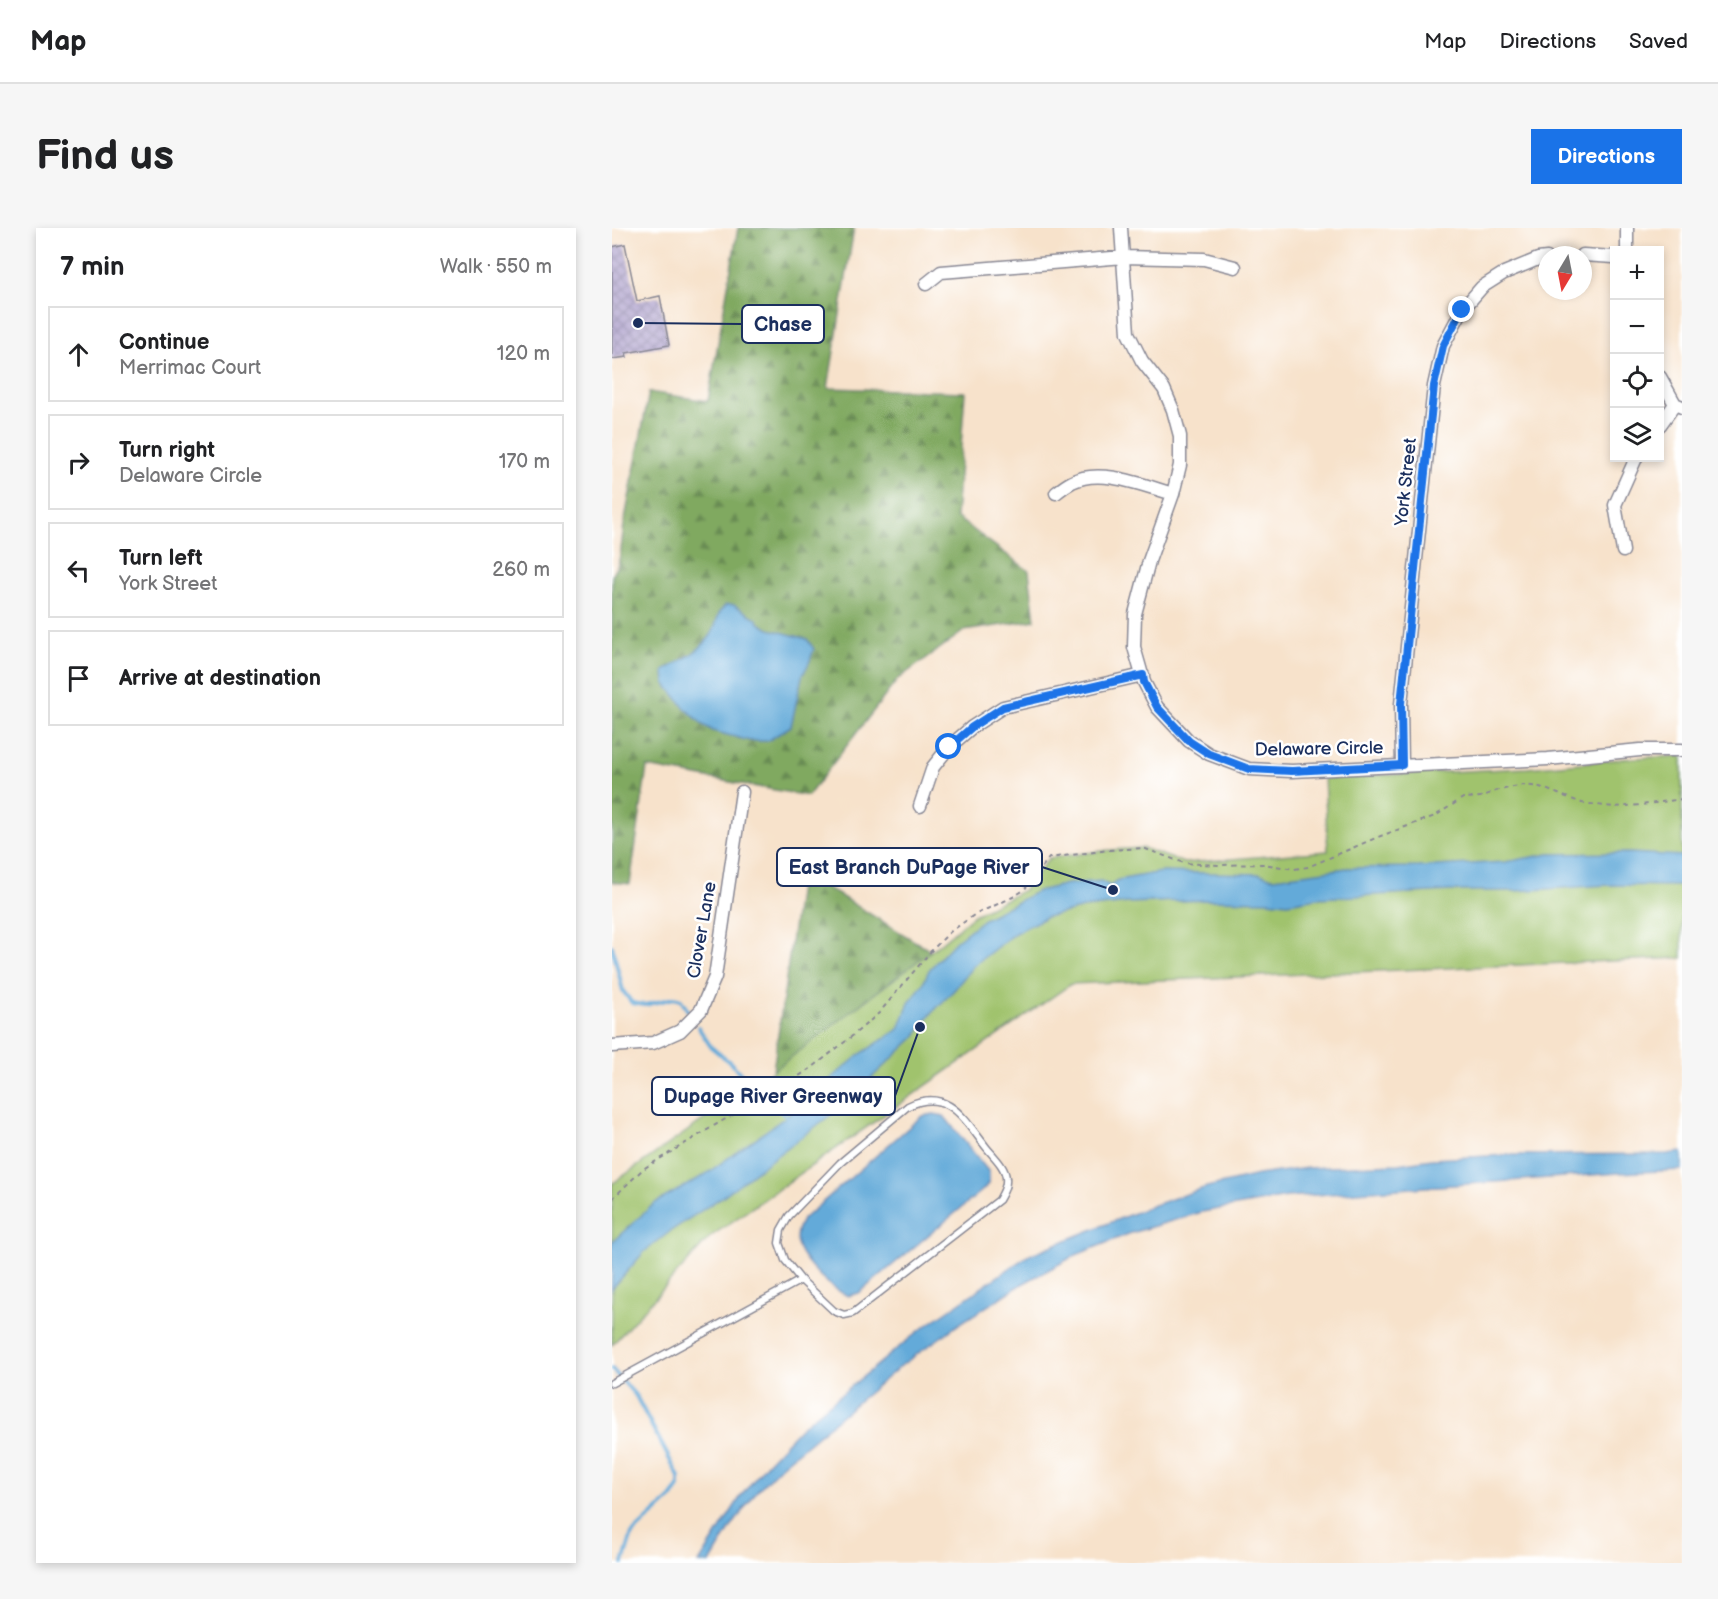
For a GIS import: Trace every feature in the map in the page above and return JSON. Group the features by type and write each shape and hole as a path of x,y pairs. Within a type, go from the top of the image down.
{"street":[{"name":"Delaware Circle","path":"1121,228 1128,333 1142,361 1164,389 1180,436 1180,465 1173,494 1149,561 1135,614 1134,647 1144,682 1157,707 1189,741 1209,754 1249,769 1292,771 1548,759 1640,750 1682,750"},
{"path":"1627,228 1627,246"},
{"path":"1592,256 1610,257"},
{"path":"926,284 941,272 1124,257 1204,259 1235,267"},
{"name":"York Street","path":"1402,765 1401,704 1434,386 1443,346 1462,310 1482,287 1503,273 1538,259"},
{"path":"1664,384 1678,405 1664,420"},
{"path":"1623,552 1615,505 1634,462"},
{"path":"1056,493 1073,481 1093,476 1119,479 1173,494"},
{"path":"920,806 933,767 949,747 972,727 1003,707 1143,675"},
{"name":"Clover Lane","path":"612,1047 653,1043 680,1031 700,1010 715,977 742,792"}],"lane":[{"path":"920,1100 933,1100 948,1104 959,1112 1001,1165 1006,1178 1005,1189 999,1200 853,1313 844,1316 834,1311 801,1280 785,1260 779,1243 781,1230 789,1216 840,1163 908,1106 920,1100"},
{"path":"612,1383 801,1280"}],"path":[{"path":"612,1199 643,1169 774,1092 813,1067 852,1037 879,1013 950,932 974,915 1024,890 1049,858 1143,848 1184,863 1274,864 1294,869 1320,863 1378,837 1435,816 1463,798 1480,797 1524,785 1553,791 1582,803 1613,807 1682,798"}],"green space":[{"path":"738,228 854,228 828,388 965,392 956,517 1029,571 1035,620 964,631 898,679 808,796 647,767 630,884 612,882 612,576 620,556 649,392 708,401"},
{"path":"1682,756 1682,958 1071,984 710,1237 612,1345 612,1184 773,1071 931,951 974,915 1024,890 1049,858 1143,848 1184,863 1328,851 1324,778 1527,768"},
{"path":"801,872 931,951 773,1071"}],"water":[{"path":"726,605 734,605 769,629 807,639 814,649 802,676 791,726 768,741 750,741 713,731 685,708 665,683 664,671 707,641 720,612"},
{"path":"1630,853 1682,856 1682,886 1608,885 1515,891 1451,891 1317,898 1288,903 1206,900 1128,903 1084,908 1046,917 1015,933 973,966 929,1016 915,1037 836,1111 722,1197 672,1230 644,1252 612,1289 612,1242 655,1203 703,1176 787,1116 859,1055 899,1029 909,1003 923,984 929,970 956,941 984,919 1038,891 1067,884 1101,881 1110,886 1118,880 1161,872 1260,874 1274,878 1347,868 1505,862 1549,854"},
{"path":"934,1114 944,1116 989,1172 989,1182 984,1189 859,1293 848,1296 826,1282 802,1254 796,1236 799,1226 802,1220 922,1116"},
{"path":"1682,1152 1682,1170 1287,1197 1202,1212 1131,1233 1076,1255 1022,1284 962,1322 902,1365 781,1466 756,1492 710,1563 699,1563 741,1496 767,1463 800,1428 920,1330 1029,1255 1154,1205 1207,1187 1258,1175 1307,1168 1398,1164 1432,1159 1508,1155"}],"building":[{"path":"625,244 637,301 660,296 669,345 626,353 627,357 612,359 612,247"}],"waterway":[{"path":"612,946 623,991 632,1003 645,1005 674,998 681,1000 688,1011"},
{"path":"698,1027 711,1047 732,1064 755,1090"},
{"path":"770,1101 790,1119"},
{"path":"612,1369 636,1396 679,1477 679,1487 671,1498 632,1534 623,1563"}],"place":[{"name":"Chase","path":"638,323"},
{"name":"East Branch DuPage River","path":"1113,890"},
{"name":"Dupage River Greenway","path":"920,1027"}],"route":[{"path":"949,747 972,727 1003,707 1143,675 1144,682 1157,707 1189,741 1209,754 1249,769 1292,771 1402,765 1401,704 1434,386 1443,346 1462,310"}]}
